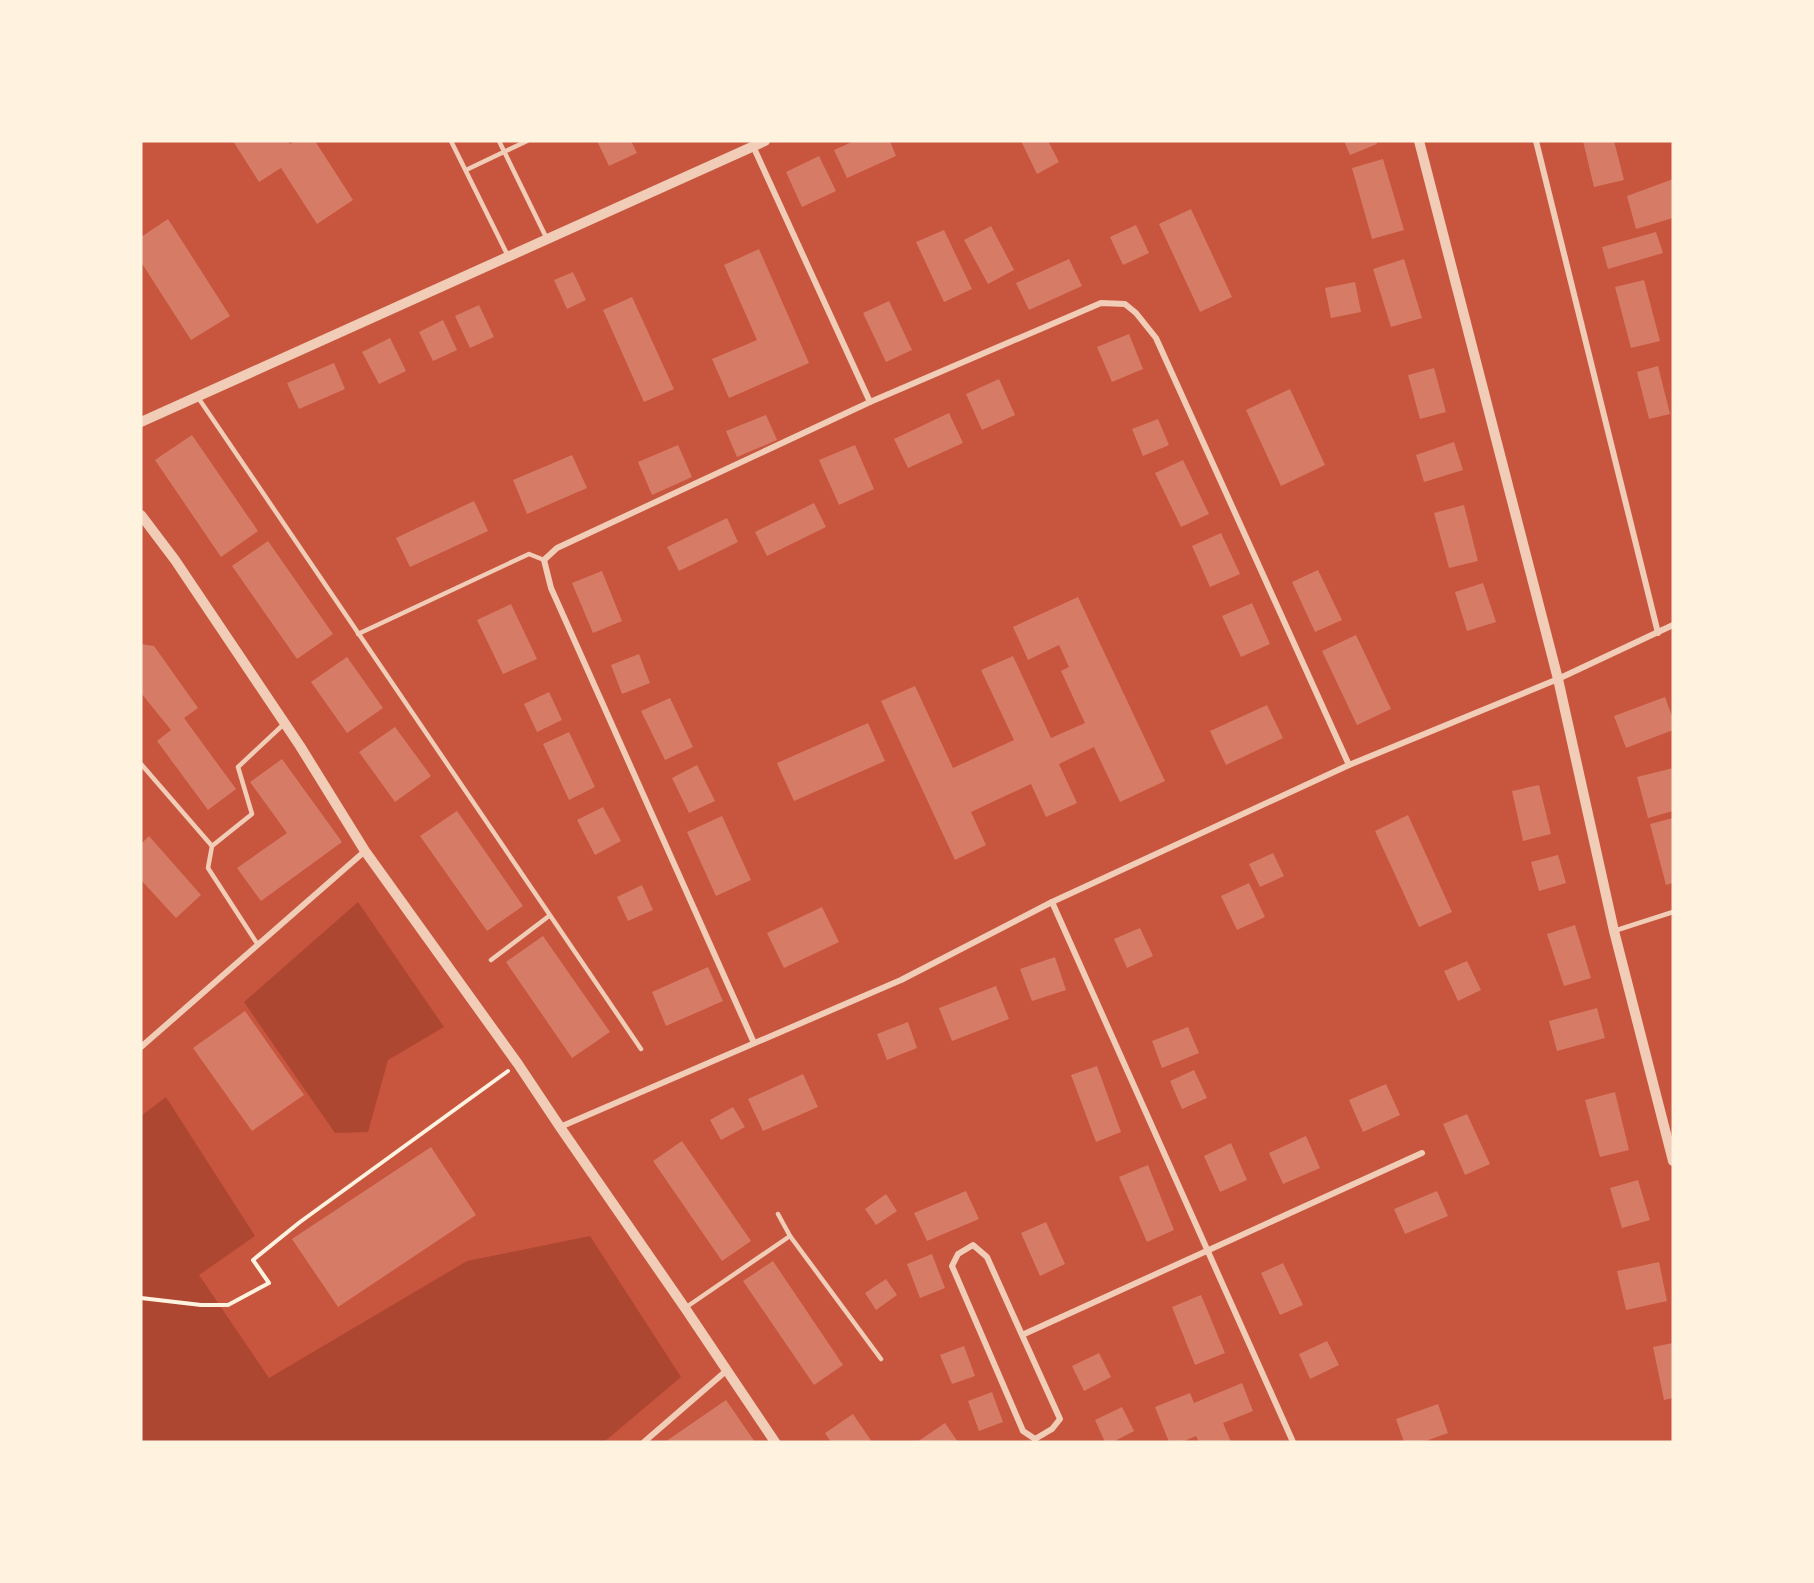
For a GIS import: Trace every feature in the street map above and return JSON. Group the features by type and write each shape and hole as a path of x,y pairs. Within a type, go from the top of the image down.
{"street":[{"path":"141,422 765,141"},
{"path":"1419,141 1558,678 1614,931 1673,1161"},
{"path":"1536,141 1658,633"},
{"path":"753,146 870,402"},
{"path":"754,1044 551,588 544,560 557,548 870,402 1101,303 1125,304 1136,313 1156,338 1349,765"},
{"path":"141,515 175,560 285,723 365,851 518,1064 775,1442"},
{"path":"560,1127 900,980 1052,902 1349,765 1558,678 1673,625"},
{"path":"141,1047 365,851"},
{"path":"1052,902 1293,1442"},
{"path":"1022,1335 1422,1153"},
{"path":"973,1245 987,1257 1022,1335 1060,1419 1052,1429 1035,1438 1023,1431 952,1266 958,1254 973,1245"},
{"path":"644,1442 726,1371"}],"lane":[{"path":"451,141 508,256"},
{"path":"499,141 547,239"},
{"path":"466,170 527,141"},
{"path":"197,396 641,1049"},
{"path":"358,634 529,554 544,560"},
{"path":"258,945 208,868 212,846 252,814 238,767 285,723"},
{"path":"141,764 212,846"},
{"path":"1614,931 1673,912"},
{"path":"491,960 549,916"},
{"path":"778,1214 790,1236 881,1359"},
{"path":"685,1308 790,1236"}],"path":[{"path":"141,1298 201,1305 228,1305 269,1283 253,1260 300,1222 518,1064"}],"shaded area":[{"path":"358,902 444,1027 388,1060 368,1132 335,1133 244,1002"},
{"path":"166,1097 255,1236 199,1275 269,1378 467,1261 590,1236 681,1377 604,1442 141,1442 141,1116"}],"building":[{"path":"233,141 288,141 290,144 295,141 315,141 353,200 317,224 281,168 259,182"},
{"path":"597,141 631,141 637,153 609,166"},
{"path":"854,141 890,141 896,156 847,178 834,150"},
{"path":"1021,141 1048,141 1059,162 1037,174"},
{"path":"1344,141 1376,141 1377,144 1350,155"},
{"path":"1583,141 1614,141 1624,180 1594,187"},
{"path":"819,156 836,191 802,207 786,172"},
{"path":"1383,159 1404,230 1372,239 1352,168"},
{"path":"1673,179 1673,218 1636,229 1627,196"},
{"path":"1191,209 1232,297 1200,312 1159,224"},
{"path":"168,219 230,316 191,340 141,262 141,237"},
{"path":"1136,225 1149,253 1123,265 1110,237"},
{"path":"991,226 1014,270 988,284 964,240"},
{"path":"944,230 972,289 944,302 916,242"},
{"path":"1656,232 1663,253 1608,269 1602,247"},
{"path":"759,249 809,363 729,398 712,359 757,340 724,265"},
{"path":"1069,259 1082,286 1029,310 1016,283"},
{"path":"1404,259 1422,318 1391,327 1373,269"},
{"path":"573,272 586,300 567,309 554,280"},
{"path":"1644,280 1660,341 1631,348 1615,287"},
{"path":"1355,282 1361,312 1331,318 1325,288"},
{"path":"632,297 674,389 644,402 603,310"},
{"path":"889,301 912,350 886,362 863,313"},
{"path":"479,305 494,337 470,348 455,316"},
{"path":"443,320 457,350 433,361 419,332"},
{"path":"1129,334 1143,369 1112,382 1097,347"},
{"path":"390,338 406,371 379,384 362,352"},
{"path":"334,363 345,389 299,409 287,383"},
{"path":"1658,366 1670,414 1649,419 1637,372"},
{"path":"1434,368 1446,412 1420,419 1408,375"},
{"path":"999,379 1015,415 982,430 966,394"},
{"path":"1290,389 1325,465 1281,486 1246,410"},
{"path":"949,413 963,443 908,468 894,439"},
{"path":"766,415 777,440 737,457 726,431"},
{"path":"1158,419 1169,445 1143,456 1132,429"},
{"path":"192,435 258,531 221,557 155,460"},
{"path":"1454,442 1463,470 1424,482 1416,455"},
{"path":"678,445 692,477 652,495 638,462"},
{"path":"855,445 874,489 839,505 819,460"},
{"path":"572,455 587,488 527,514 513,480"},
{"path":"1183,460 1209,514 1181,527 1155,473"},
{"path":"474,501 488,531 410,567 396,538"},
{"path":"814,503 826,527 767,556 755,532"},
{"path":"1464,505 1478,561 1449,568 1434,513"},
{"path":"727,518 738,542 679,571 667,547"},
{"path":"1221,533 1240,574 1210,587 1192,546"},
{"path":"268,541 333,634 297,659 232,566"},
{"path":"1318,570 1342,620 1315,632 1292,582"},
{"path":"602,571 622,621 593,633 572,583"},
{"path":"1483,583 1496,622 1467,631 1455,592"},
{"path":"1078,597 1165,781 1120,802 1094,747 1059,764 1077,803 1046,817 1031,784 971,812 986,845 955,860 881,701 915,686 953,768 1014,740 981,670 1013,656 1051,738 1085,723 1061,671 1069,667 1059,645 1028,660 1013,627"},
{"path":"1252,603 1270,644 1241,657 1222,616"},
{"path":"511,604 537,659 503,674 477,620"},
{"path":"1356,635 1391,709 1357,725 1322,651"},
{"path":"141,644 154,646 198,708 184,718 236,789 208,810 157,741 171,730 141,693"},
{"path":"639,654 650,683 622,694 611,665"},
{"path":"347,657 383,708 347,733 311,682"},
{"path":"549,692 562,720 537,732 524,704"},
{"path":"1665,697 1673,719 1673,730 1626,748 1614,716"},
{"path":"670,698 693,747 665,760 641,711"},
{"path":"1267,705 1283,738 1226,765 1210,731"},
{"path":"868,723 885,761 794,801 777,763"},
{"path":"395,727 431,776 395,802 359,752"},
{"path":"569,732 595,787 569,800 543,744"},
{"path":"282,759 342,842 261,901 237,868 287,833 250,782"},
{"path":"697,765 715,801 689,813 672,778"},
{"path":"1673,768 1673,811 1648,818 1637,777"},
{"path":"1539,785 1551,834 1523,841 1512,791"},
{"path":"603,807 621,841 595,855 577,820"},
{"path":"457,811 523,906 487,931 420,836"},
{"path":"1408,815 1452,912 1419,927 1375,831"},
{"path":"722,816 751,880 716,896 687,832"},
{"path":"1673,818 1673,883 1666,885 1650,824"},
{"path":"149,836 201,895 176,918 141,880 141,844"},
{"path":"1273,853 1284,876 1260,887 1249,864"},
{"path":"1558,855 1566,883 1539,891 1531,862"},
{"path":"1249,883 1265,917 1237,930 1221,896"},
{"path":"642,885 653,910 628,921 617,897"},
{"path":"822,907 839,942 784,968 767,933"},
{"path":"1575,925 1591,978 1564,986 1547,934"},
{"path":"1140,928 1153,956 1127,968 1114,939"},
{"path":"543,936 610,1032 572,1058 506,962"},
{"path":"1055,957 1066,990 1032,1001 1020,969"},
{"path":"1467,961 1481,990 1458,1001 1444,971"},
{"path":"708,967 723,1001 666,1026 652,992"},
{"path":"996,986 1009,1019 952,1041 939,1008"},
{"path":"1597,1008 1605,1038 1557,1051 1549,1021"},
{"path":"245,1011 304,1095 252,1131 193,1048"},
{"path":"908,1022 917,1048 887,1060 877,1034"},
{"path":"1188,1027 1199,1053 1162,1068 1152,1041"},
{"path":"1097,1066 1121,1132 1096,1142 1071,1075"},
{"path":"1194,1070 1207,1098 1182,1109 1170,1081"},
{"path":"803,1074 818,1107 763,1131 748,1099"},
{"path":"1386,1084 1400,1115 1363,1132 1349,1100"},
{"path":"1615,1092 1629,1150 1600,1157 1585,1100"},
{"path":"733,1107 745,1127 721,1140 710,1120"},
{"path":"1467,1114 1490,1164 1465,1175 1443,1124"},
{"path":"1306,1136 1320,1168 1283,1184 1269,1153"},
{"path":"682,1141 751,1241 722,1261 653,1161"},
{"path":"1231,1143 1247,1180 1220,1192 1204,1156"},
{"path":"431,1147 476,1215 338,1307 292,1239"},
{"path":"1148,1165 1174,1230 1147,1242 1119,1177"},
{"path":"1638,1180 1650,1220 1622,1228 1610,1188"},
{"path":"966,1191 979,1219 927,1241 914,1213"},
{"path":"1437,1191 1448,1216 1405,1234 1394,1209"},
{"path":"886,1194 897,1211 876,1225 865,1209"},
{"path":"1046,1222 1065,1264 1040,1276 1021,1233"},
{"path":"932,1254 945,1288 920,1298 907,1264"},
{"path":"773,1261 843,1365 814,1385 743,1281"},
{"path":"1659,1262 1667,1301 1626,1310 1617,1271"},
{"path":"1283,1263 1303,1305 1280,1315 1261,1273"},
{"path":"886,1279 897,1295 876,1310 865,1293"},
{"path":"1201,1295 1225,1353 1195,1365 1172,1307"},
{"path":"1327,1341 1339,1365 1310,1379 1299,1354"},
{"path":"1673,1343 1673,1398 1664,1400 1653,1347"},
{"path":"964,1346 975,1376 952,1384 940,1355"},
{"path":"1099,1353 1111,1377 1084,1391 1072,1366"},
{"path":"1242,1383 1253,1411 1223,1423 1231,1442 1199,1442 1196,1436 1182,1442 1169,1442 1155,1407 1190,1393 1194,1403"},
{"path":"992,1392 1003,1422 979,1431 968,1401"},
{"path":"726,1400 755,1442 665,1442"},
{"path":"1438,1404 1448,1433 1423,1442 1404,1442 1396,1419"},
{"path":"1122,1407 1134,1431 1113,1442 1105,1442 1095,1420"},
{"path":"853,1414 872,1442 831,1442 825,1433"},
{"path":"945,1423 958,1442 917,1442"}]}
